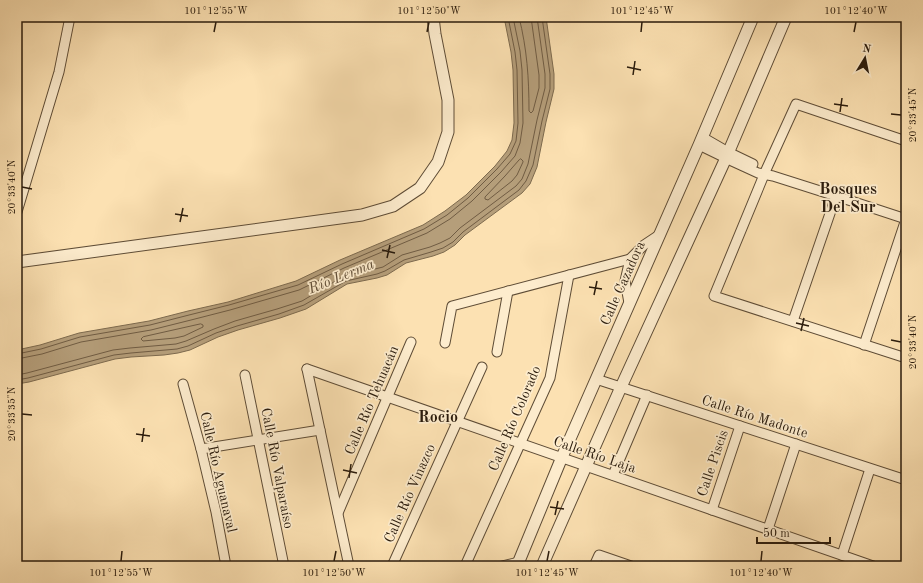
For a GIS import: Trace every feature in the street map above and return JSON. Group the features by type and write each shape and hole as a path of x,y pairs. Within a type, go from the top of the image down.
{"street":[{"path":"17,212 59,72 70,17"},
{"path":"17,262 362,215 393,206 420,188 438,162 448,132 448,100 433,17"},
{"name":"Calle Cazadora","path":"518,564 562,457 753,17"},
{"path":"542,566 621,387 727,155 786,17"},
{"path":"906,141 796,104 714,296 906,358"},
{"path":"700,141 727,155 749,169 767,173 906,219 864,345"},
{"path":"793,321 836,196"},
{"path":"445,343 452,306 630,259 644,245 659,236"},
{"path":"629,304 625,281 630,259"},
{"name":"Calle Río Colorado","path":"465,566 550,378 570,275"},
{"path":"497,352 508,291"},
{"name":"Calle Río Tehuacán","path":"338,513 411,342"},
{"name":"Calle Río Vinazco","path":"392,566 482,367"},
{"name":"Calle Río Laja","path":"320,430 308,369 873,566"},
{"name":"Calle Río Valparaíso","path":"245,375 284,566"},
{"name":"Calle Río Madonte","path":"596,379 906,480"},
{"name":"Calle Río Aguanaval","path":"183,384 201,449 216,512 226,566"},
{"path":"613,475 647,396"},
{"name":"Calle Piscis","path":"712,510 740,426"},
{"path":"201,449 320,430 349,566"},
{"path":"768,529 796,444"},
{"path":"842,555 870,469"},
{"path":"594,566 600,554 631,566"},
{"path":"502,566 518,564"}],"water":[{"name":"Río Lerma","path":"504,17 546,17 554,74 554,89 537,167 530,184 522,193 465,235 455,245 444,252 406,263 387,275 347,284 306,309 218,337 190,350 164,355 115,359 17,384 17,350 40,345 79,333 149,321 228,302 296,281 340,260 423,225 445,211 466,195 495,166 507,151 512,140 514,123 513,70"}],"district":[{"name":"Bosques Del Sur","path":"848,197"},
{"name":"Rocio","path":"438,416"}]}
